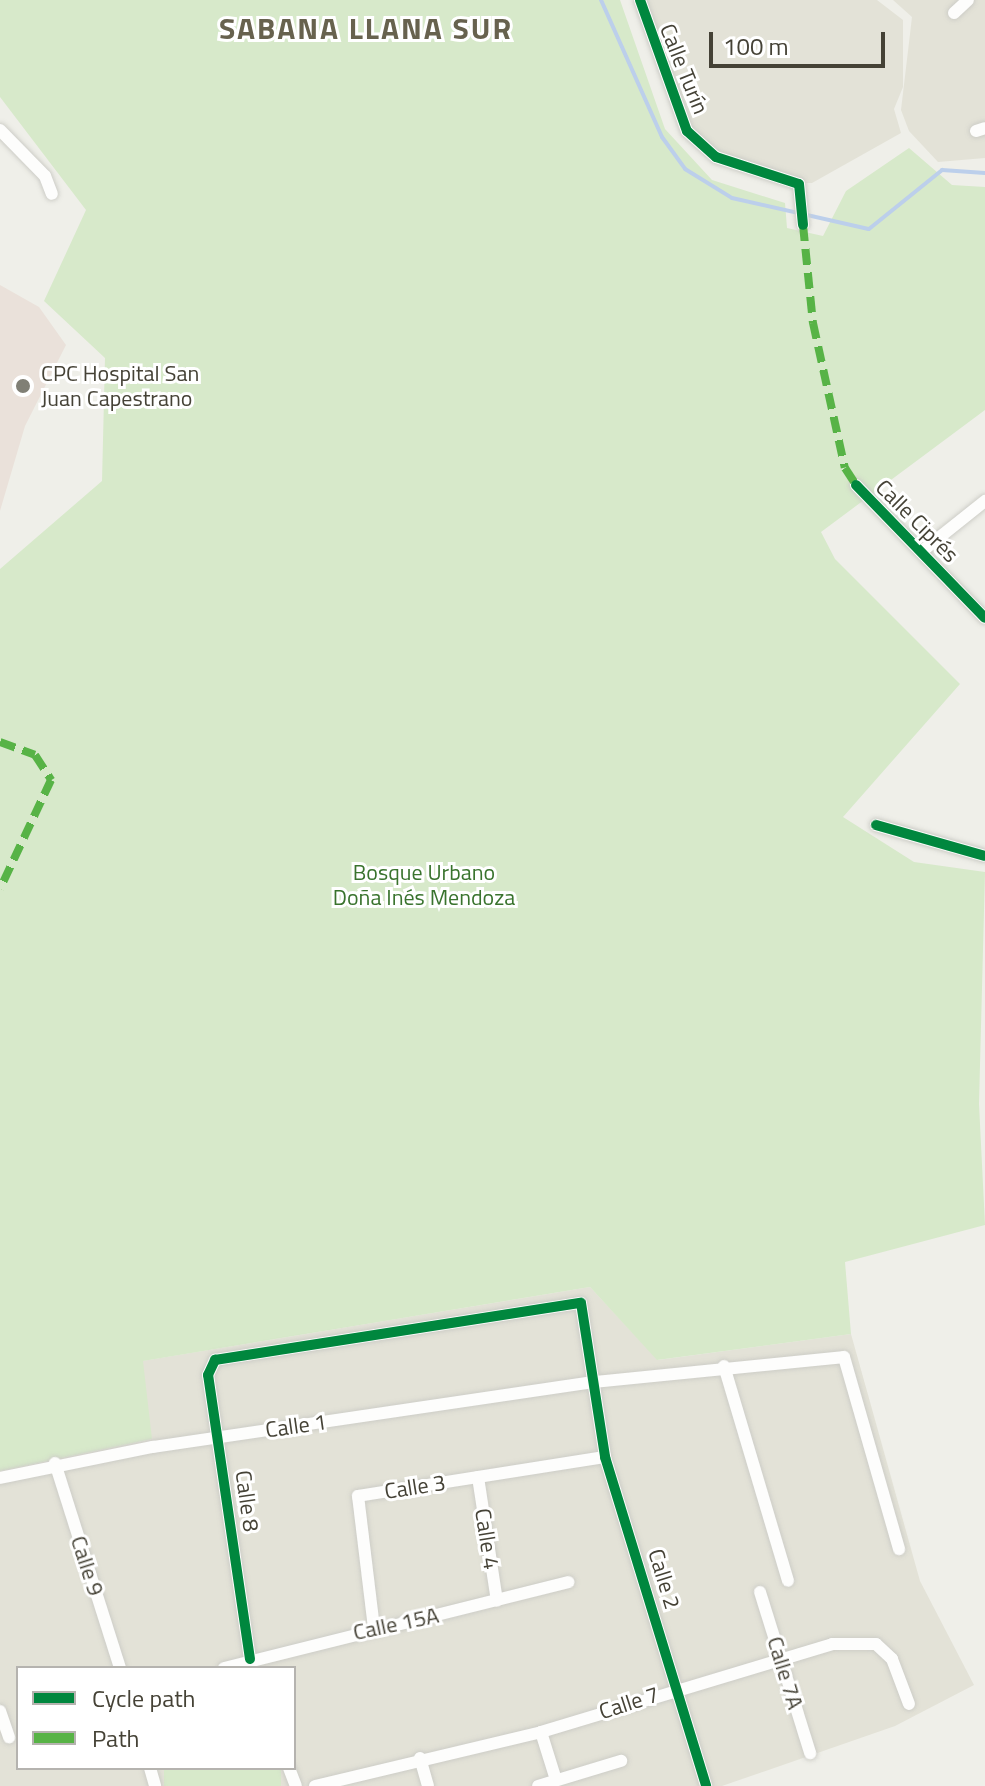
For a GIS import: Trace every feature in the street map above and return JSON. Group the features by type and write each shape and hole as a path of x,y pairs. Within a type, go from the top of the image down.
{"street":[{"name":"Calle Turín","path":"640,0 687,131 716,157 799,184 803,225"},
{"path":"954,13 968,0"},
{"path":"0,130 45,176 52,194"},
{"name":"Calle Ciprés","path":"856,485 985,618"},
{"path":"921,552 985,501"},
{"path":"876,825 985,856"},
{"name":"Calle 2","path":"224,1358 581,1303 605,1457 706,1786"},
{"name":"Calle 1","path":"0,1478 55,1463 594,1382 724,1366 844,1357 899,1549"},
{"name":"Calle 8","path":"224,1358 215,1360 208,1375 250,1659"},
{"path":"724,1366 788,1581"},
{"name":"Calle 3","path":"374,1628 358,1496 605,1457"},
{"name":"Calle 9","path":"55,1463 119,1666"},
{"name":"Calle 4","path":"478,1477 497,1601"},
{"name":"Calle 15A","path":"230,1666 568,1582"},
{"name":"Calle 7A","path":"760,1592 810,1753"},
{"name":"Calle 7","path":"315,1786 420,1758 541,1732 677,1688 832,1644 876,1644 892,1659 909,1704"},
{"path":"0,1711 9,1737"},
{"path":"541,1732 556,1780"},
{"path":"420,1758 428,1786"},
{"path":"538,1786 621,1761"}],"shaded area":[{"path":"636,0 877,0 903,20 903,87 894,109 901,133 812,183 788,183 697,145"},
{"path":"893,0 985,0 985,158 938,162 909,131 901,110 912,17"},
{"name":"CPC Hospital San Juan Capestrano","path":"0,285 39,307 66,345 25,426 0,511"},
{"path":"590,1287 658,1360 851,1334 920,1581 974,1685 895,1726 722,1786 0,1786 0,1471 151,1439 142,1361"}],"green space":[{"name":"Bosque Urbano Doña Inés Mendoza","path":"0,0 620,0 665,129 712,180 785,203 787,228 823,236 846,191 909,148 952,185 985,187 985,410 821,532 835,559 960,684 843,817 914,862 985,872 979,1104 985,1225 845,1262 851,1334 657,1360 590,1287 143,1361 152,1439 0,1471 0,569 102,481 105,358 44,301 86,210 0,97"},
{"path":"164,1770 281,1770 281,1786 164,1786"}],"waterway":[{"path":"601,0 662,137 685,169 732,198 869,229 942,170 985,173"}],"marked path":[{"path":"803,225 813,323 845,468 856,485"},
{"path":"0,742 35,755 51,780 0,889"}],"cycle path":[{"path":"640,0 687,131 716,157 799,184 803,225"},
{"path":"856,485 985,618"},
{"path":"876,825 985,856"},
{"path":"250,1659 208,1375 215,1360 581,1303 605,1457 706,1786"}],"place":[{"name":"CPC Hospital San Juan Capestrano","path":"23,386"}],"district":[{"name":"SABANA LLANA SUR","path":"366,28"}]}
